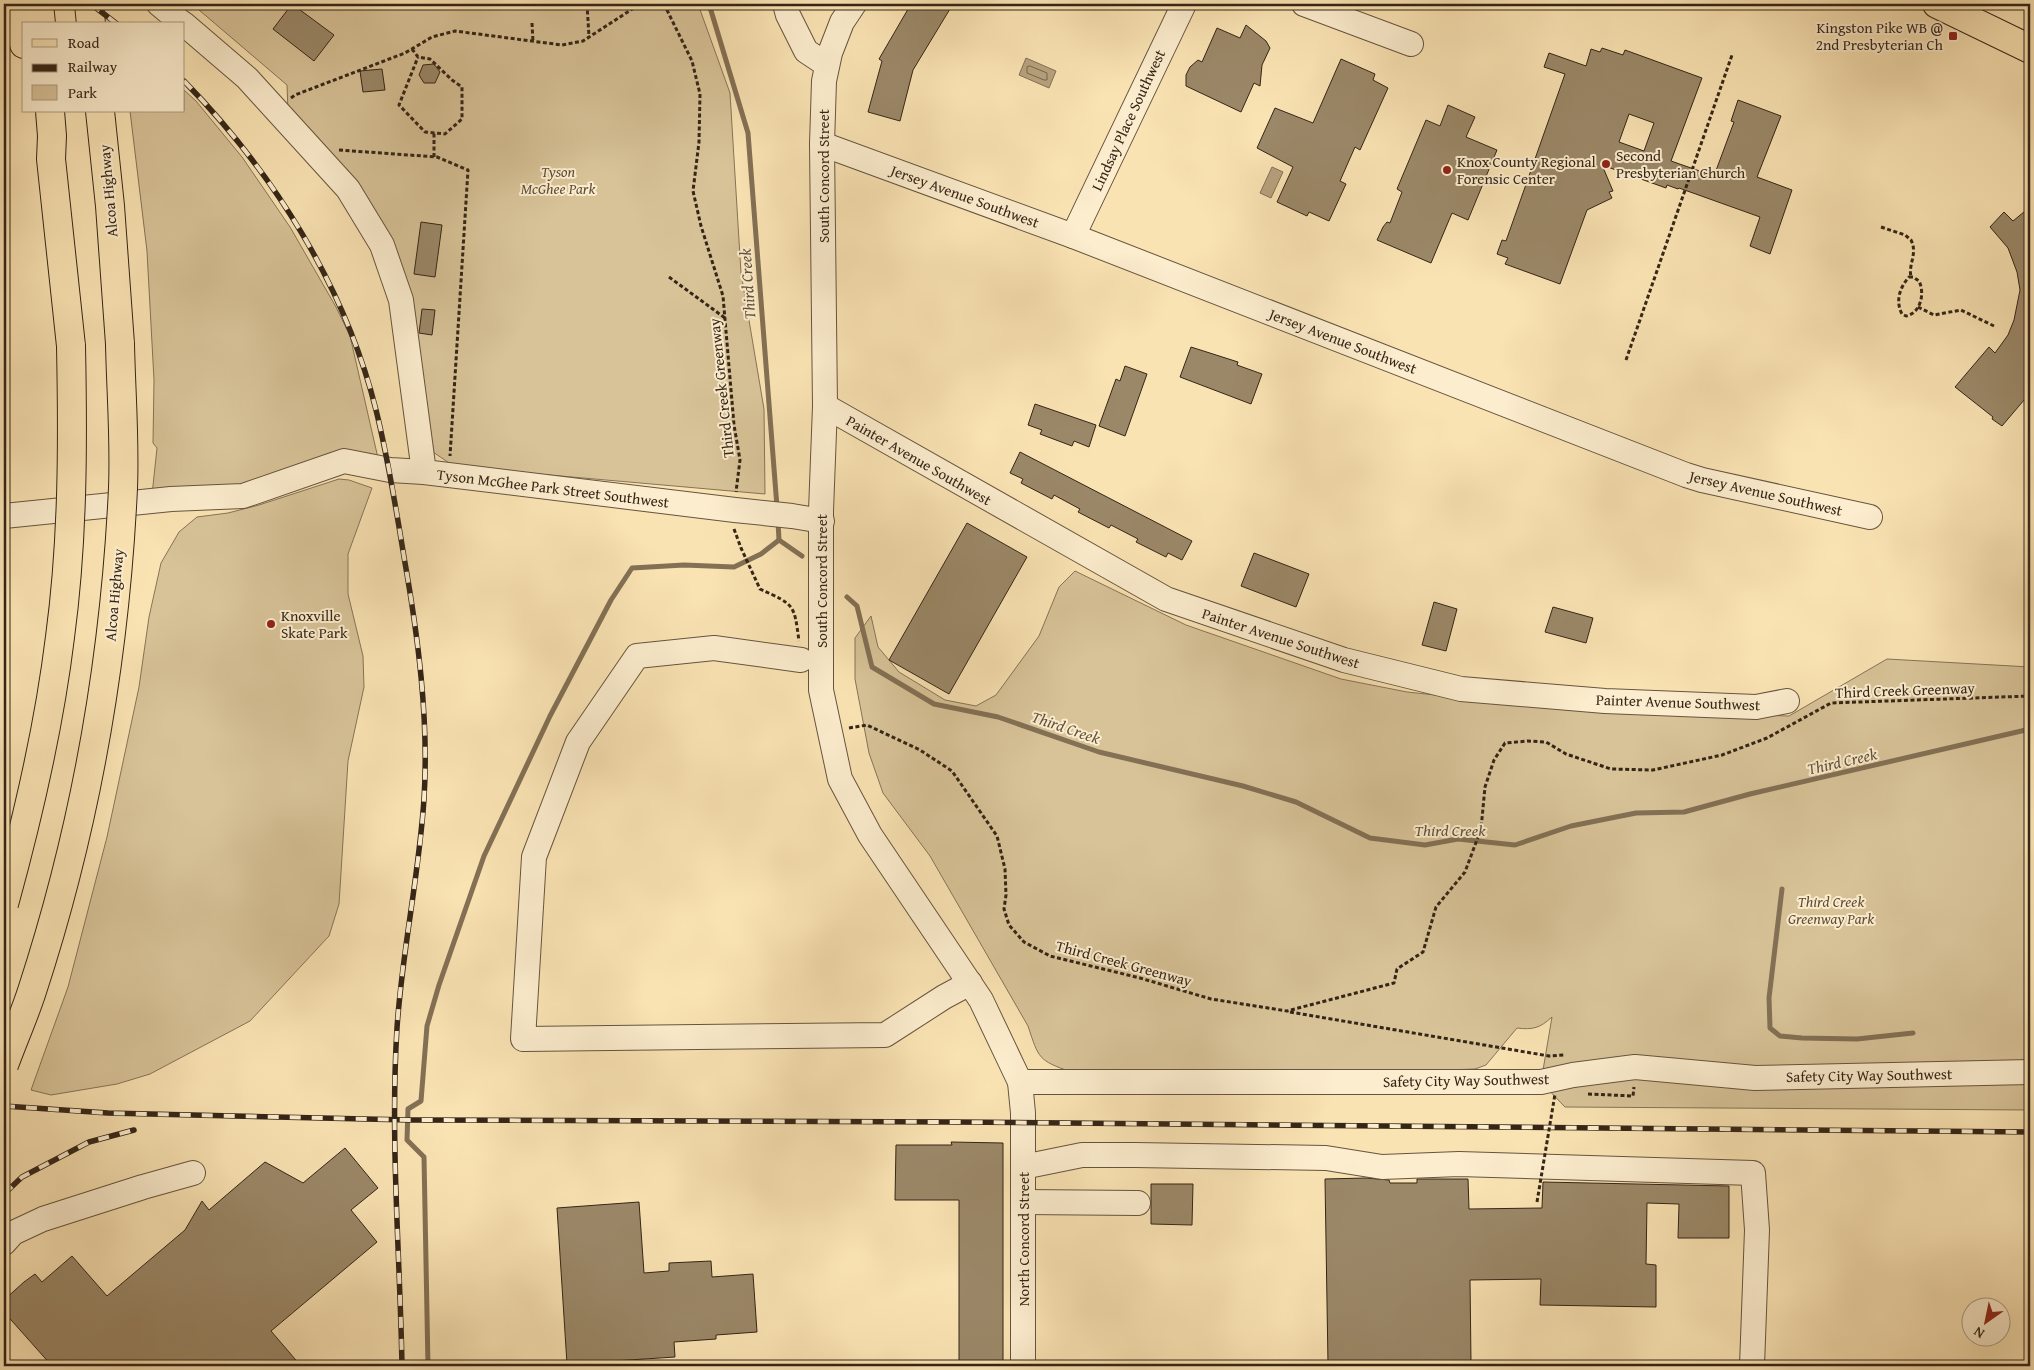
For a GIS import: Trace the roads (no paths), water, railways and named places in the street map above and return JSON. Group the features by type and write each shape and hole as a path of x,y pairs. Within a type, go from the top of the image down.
{"main road":[{"path":"89,4 91,22"},
{"path":"1937,4 2030,49"},
{"path":"24,6 39,22"},
{"path":"24,6 24,22"},
{"path":"38,112 43,137 52,159"},
{"path":"4,904 24,831 46,729 60,637 69,538 73,444 71,346 52,159 50,112"},
{"name":"Alcoa Highway","path":"4,1065 32,992 59,900 99,723 113,618 123,486 120,344 110,206 100,112"}],"street":[{"name":"Tyson McGhee Park Street Southwest","path":"159,4 181,22"},
{"path":"785,4 788,15 806,51 827,65"},
{"name":"South Concord Street","path":"854,4 842,22 827,65 824,81 822,144 824,406 821,690 840,778 870,835 981,1000 1020,1082 1024,1113"},
{"name":"Lindsay Place Southwest","path":"1073,236 1184,4"},
{"path":"1304,4 1356,13 1411,44"},
{"name":"Tyson McGhee Park Street Southwest","path":"185,26 248,78 348,189 382,246 401,300 424,472 822,521"},
{"name":"Jersey Avenue Southwest","path":"822,144 1073,236 1686,475 1870,518"},
{"name":"Painter Avenue Southwest","path":"824,406 1166,599 1344,660 1461,690 1605,701 1756,707 1787,701"},
{"path":"4,516 171,500 242,496 344,461 390,470 424,472"},
{"path":"802,660 714,648 637,656 578,742 534,857 523,1039 885,1035 944,997 970,983"},
{"name":"Safety City Way Southwest","path":"1020,1082 1541,1082 1573,1075 1635,1067 1755,1078 2030,1072"},
{"name":"North Concord Street","path":"1023,1366 1024,1113"},
{"path":"1024,1167 1082,1155 1135,1155 1326,1158 1382,1168 1468,1164 1753,1173 1757,1230 1752,1366"},
{"path":"4,1244 13,1233 43,1219 142,1187 193,1173"},
{"path":"1023,1202 1138,1203"}],"water":[{"path":"1026,58 1056,71 1049,88 1019,75"},
{"path":"1272,167 1283,172 1271,198 1260,193"}],"waterway":[{"name":"Third Creek","path":"709,4 748,133 777,507"},
{"name":"Third Creek","path":"778,521 779,540 802,556"},
{"path":"428,1366 424,1157 407,1140 408,1109 421,1101 427,1026 439,985 484,856 550,716 611,600 632,568 684,565 734,567 761,554 779,540"},
{"name":"Third Creek","path":"847,597 857,606 872,667 934,704 998,717 1099,752 1243,786 1296,802 1370,838 1425,845 1458,839 1515,845 1571,826 1636,813 1684,812 1750,794 2030,729"},
{"path":"1782,889 1769,998 1770,1028 1780,1036 1802,1038 1857,1039 1913,1033"}],"railway":[{"path":"91,4 114,22"},
{"path":"185,82 217,116 276,192 302,233 325,275 345,319 362,364 376,410 398,520 418,647 425,739 422,828 399,999 395,1070 395,1155 402,1366"},
{"path":"4,1106 108,1113 410,1120 955,1122 2030,1132"},
{"path":"4,1194 22,1177 89,1142 134,1130"}],"place":[{"name":"Kingston Pike WB @ 2nd Presbyterian Ch","path":"1953,36"},
{"name":"Second Presbyterian Church","path":"1606,164"},
{"name":"Knox County Regional Forensic Center","path":"1447,170"},
{"name":"Knoxville Skate Park","path":"271,624"}],"park label":[{"name":"Tyson McGhee Park","path":"558,180"},
{"name":"Third Creek Greenway Park","path":"1831,910"}]}
